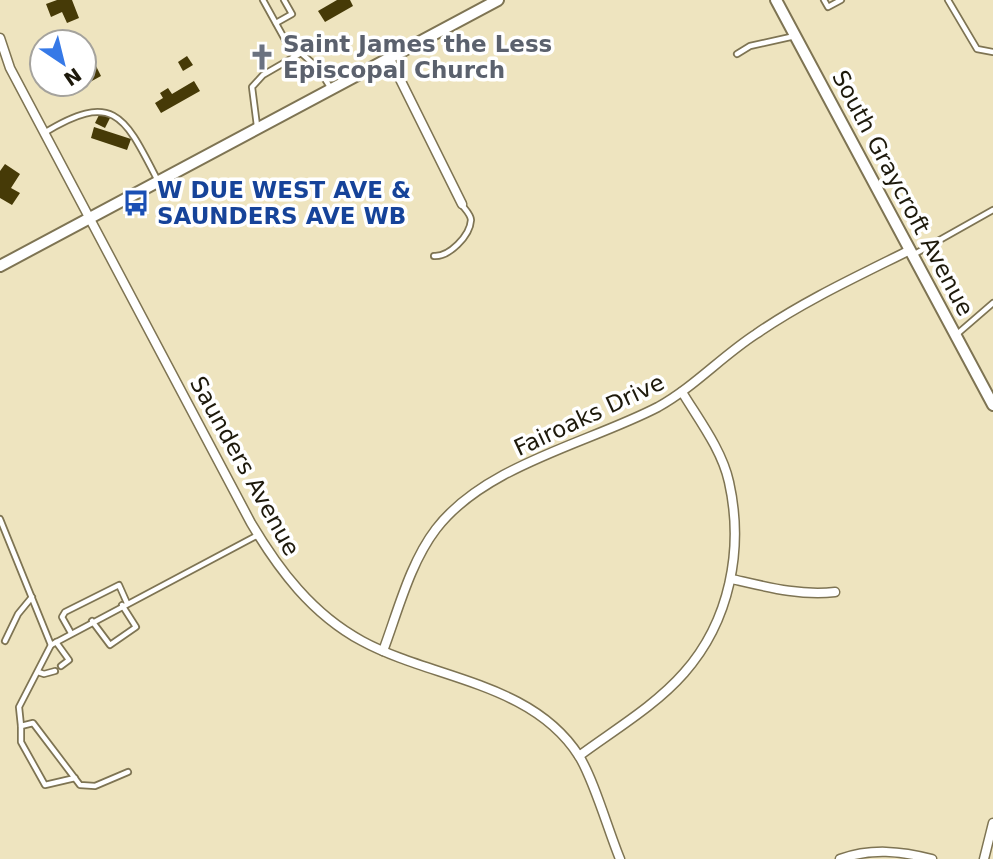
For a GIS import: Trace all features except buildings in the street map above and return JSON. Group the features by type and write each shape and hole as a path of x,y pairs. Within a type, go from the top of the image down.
{"main road":[{"path":"0,266 389,57 480,4 498,0"},
{"name":"South Graycroft Avenue","path":"776,0 993,405"}],"street":[{"name":"Saunders Avenue","path":"0,38 10,68 258,535 279,569 315,607 341,628 383,651 509,696 554,728 579,756 620,859"},
{"path":"389,57 462,204"},
{"name":"Fairoaks Drive","path":"383,651 413,573 436,530 457,508 498,480 657,407 682,392 754,335 796,309 911,253"},
{"path":"579,756 637,714 683,674 715,626 732,579 733,518 729,481 713,443 682,392"},
{"path":"732,579 802,593 835,592"},
{"path":"984,859 993,823"},
{"path":"840,859 857,853 883,850 932,859"}],"lane":[{"path":"263,0 294,56"},
{"path":"276,23 292,14 284,0"},
{"path":"825,0 828,7 841,0"},
{"path":"948,0 977,49 993,52"},
{"path":"737,54 750,46 795,36"},
{"path":"257,127 252,87 263,75 294,56 301,53 318,68 330,88"},
{"path":"44,132 71,116 93,110 106,113 119,119 134,133 157,180"},
{"path":"434,256 449,253 470,224 470,215 462,204"},
{"path":"911,253 993,210"},
{"path":"956,335 993,303"},
{"path":"0,519 54,644 69,660 61,666"},
{"path":"75,778 45,785 21,742 19,708 54,644 92,621 258,535"},
{"path":"71,633 62,617 65,612 118,585 136,627 110,645 92,621"},
{"path":"5,641 18,614 32,597"},
{"path":"38,672 44,674 55,671"},
{"path":"22,726 33,723 80,785 95,786 128,772"}],"place":[{"name":"Saint James the Less Episcopal Church","path":"262,57"},
{"name":"W DUE WEST AVE & SAUNDERS AVE WB","path":"136,203"}]}
